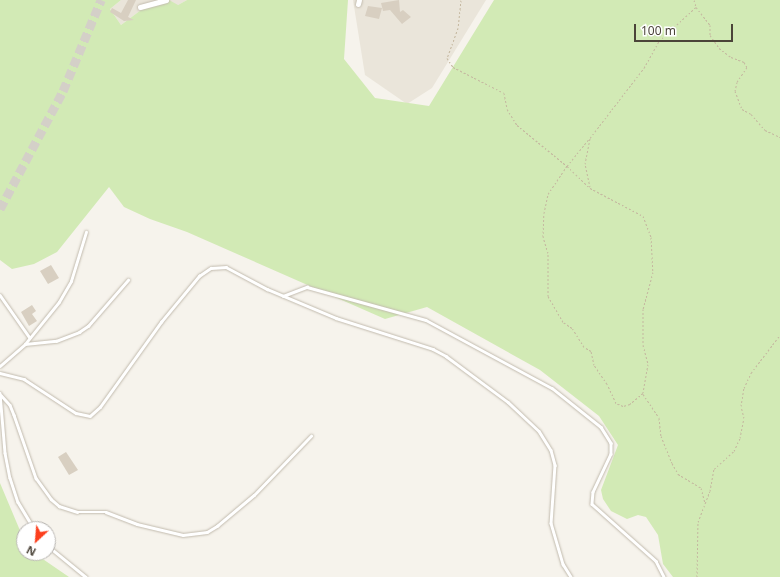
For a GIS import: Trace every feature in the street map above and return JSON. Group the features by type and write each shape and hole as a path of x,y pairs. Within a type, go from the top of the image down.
{"street":[{"path":"140,7 166,0"}],"lane":[{"path":"0,366 25,344 59,302 71,281 86,232"},
{"path":"0,373 24,379 76,413 90,416 100,407 161,322 205,271 215,267 226,267 282,296 360,327 433,348 467,370 529,421 547,442 554,458 550,523 563,564 572,577"},
{"path":"25,344 56,341 79,332 88,326 128,280"},
{"path":"282,296 307,287 426,320 552,388 601,427 611,443 609,461 593,492 592,504 656,560 664,577"},
{"path":"0,295 30,338"},
{"path":"0,394 10,405 36,478 51,500 58,506 78,512 106,512 137,524 183,535 206,532 217,526 254,494 311,436"},
{"path":"0,394 5,454 10,478 18,502 29,521"},
{"path":"56,553 86,577"}],"path":[{"path":"461,0 458,28 447,58 453,67 504,93 507,109 517,125 567,166 590,188 643,216 651,236 653,272 643,309 643,345 648,364 643,393 630,404 623,406 616,404 607,384 594,365 591,351 584,347 572,328 563,322 548,296 548,253 543,237 544,213 548,194 567,166 644,68 659,41 696,7"},
{"path":"694,0 696,7 710,25 710,35 719,48 731,57 744,62 747,67 737,82 736,91 742,109 751,114 765,130 780,137"},
{"path":"590,138 585,164 590,188"},
{"path":"698,577 698,522 706,504 714,469 734,451 740,438 744,418 741,406 744,388 751,373 780,335"},
{"path":"643,393 659,418 661,436 678,474 701,488 706,504"}],"shaded area":[{"path":"121,0 187,0 178,5 141,10 121,25 110,9"},
{"path":"353,0 486,0 432,88 407,104 365,75"}],"green space":[{"path":"0,0 121,0 110,9 121,25 141,10 169,0 178,5 187,0 348,0 344,59 375,98 429,106 494,0 780,0 780,577 673,577 663,564 658,535 646,517 638,515 627,519 611,511 603,499 601,490 618,445 599,416 540,370 427,307 385,319 187,232 150,219 124,207 109,187 57,252 34,264 12,269 0,260"},
{"path":"0,483 16,521 16,561 46,561 69,577 0,577"}],"building":[{"path":"128,0 136,0 128,17 134,20 124,21 110,12 112,8 121,13"},
{"path":"399,0 400,12 403,10 411,17 402,24 390,10 383,11 381,3"},
{"path":"368,6 382,8 379,19 365,16"},
{"path":"51,265 59,278 48,284 40,271"},
{"path":"32,305 36,311 32,314 37,321 29,326 21,312"},
{"path":"66,452 78,470 69,475 58,457"}],"tunnel":[{"path":"0,209 63,91 101,0"}]}
